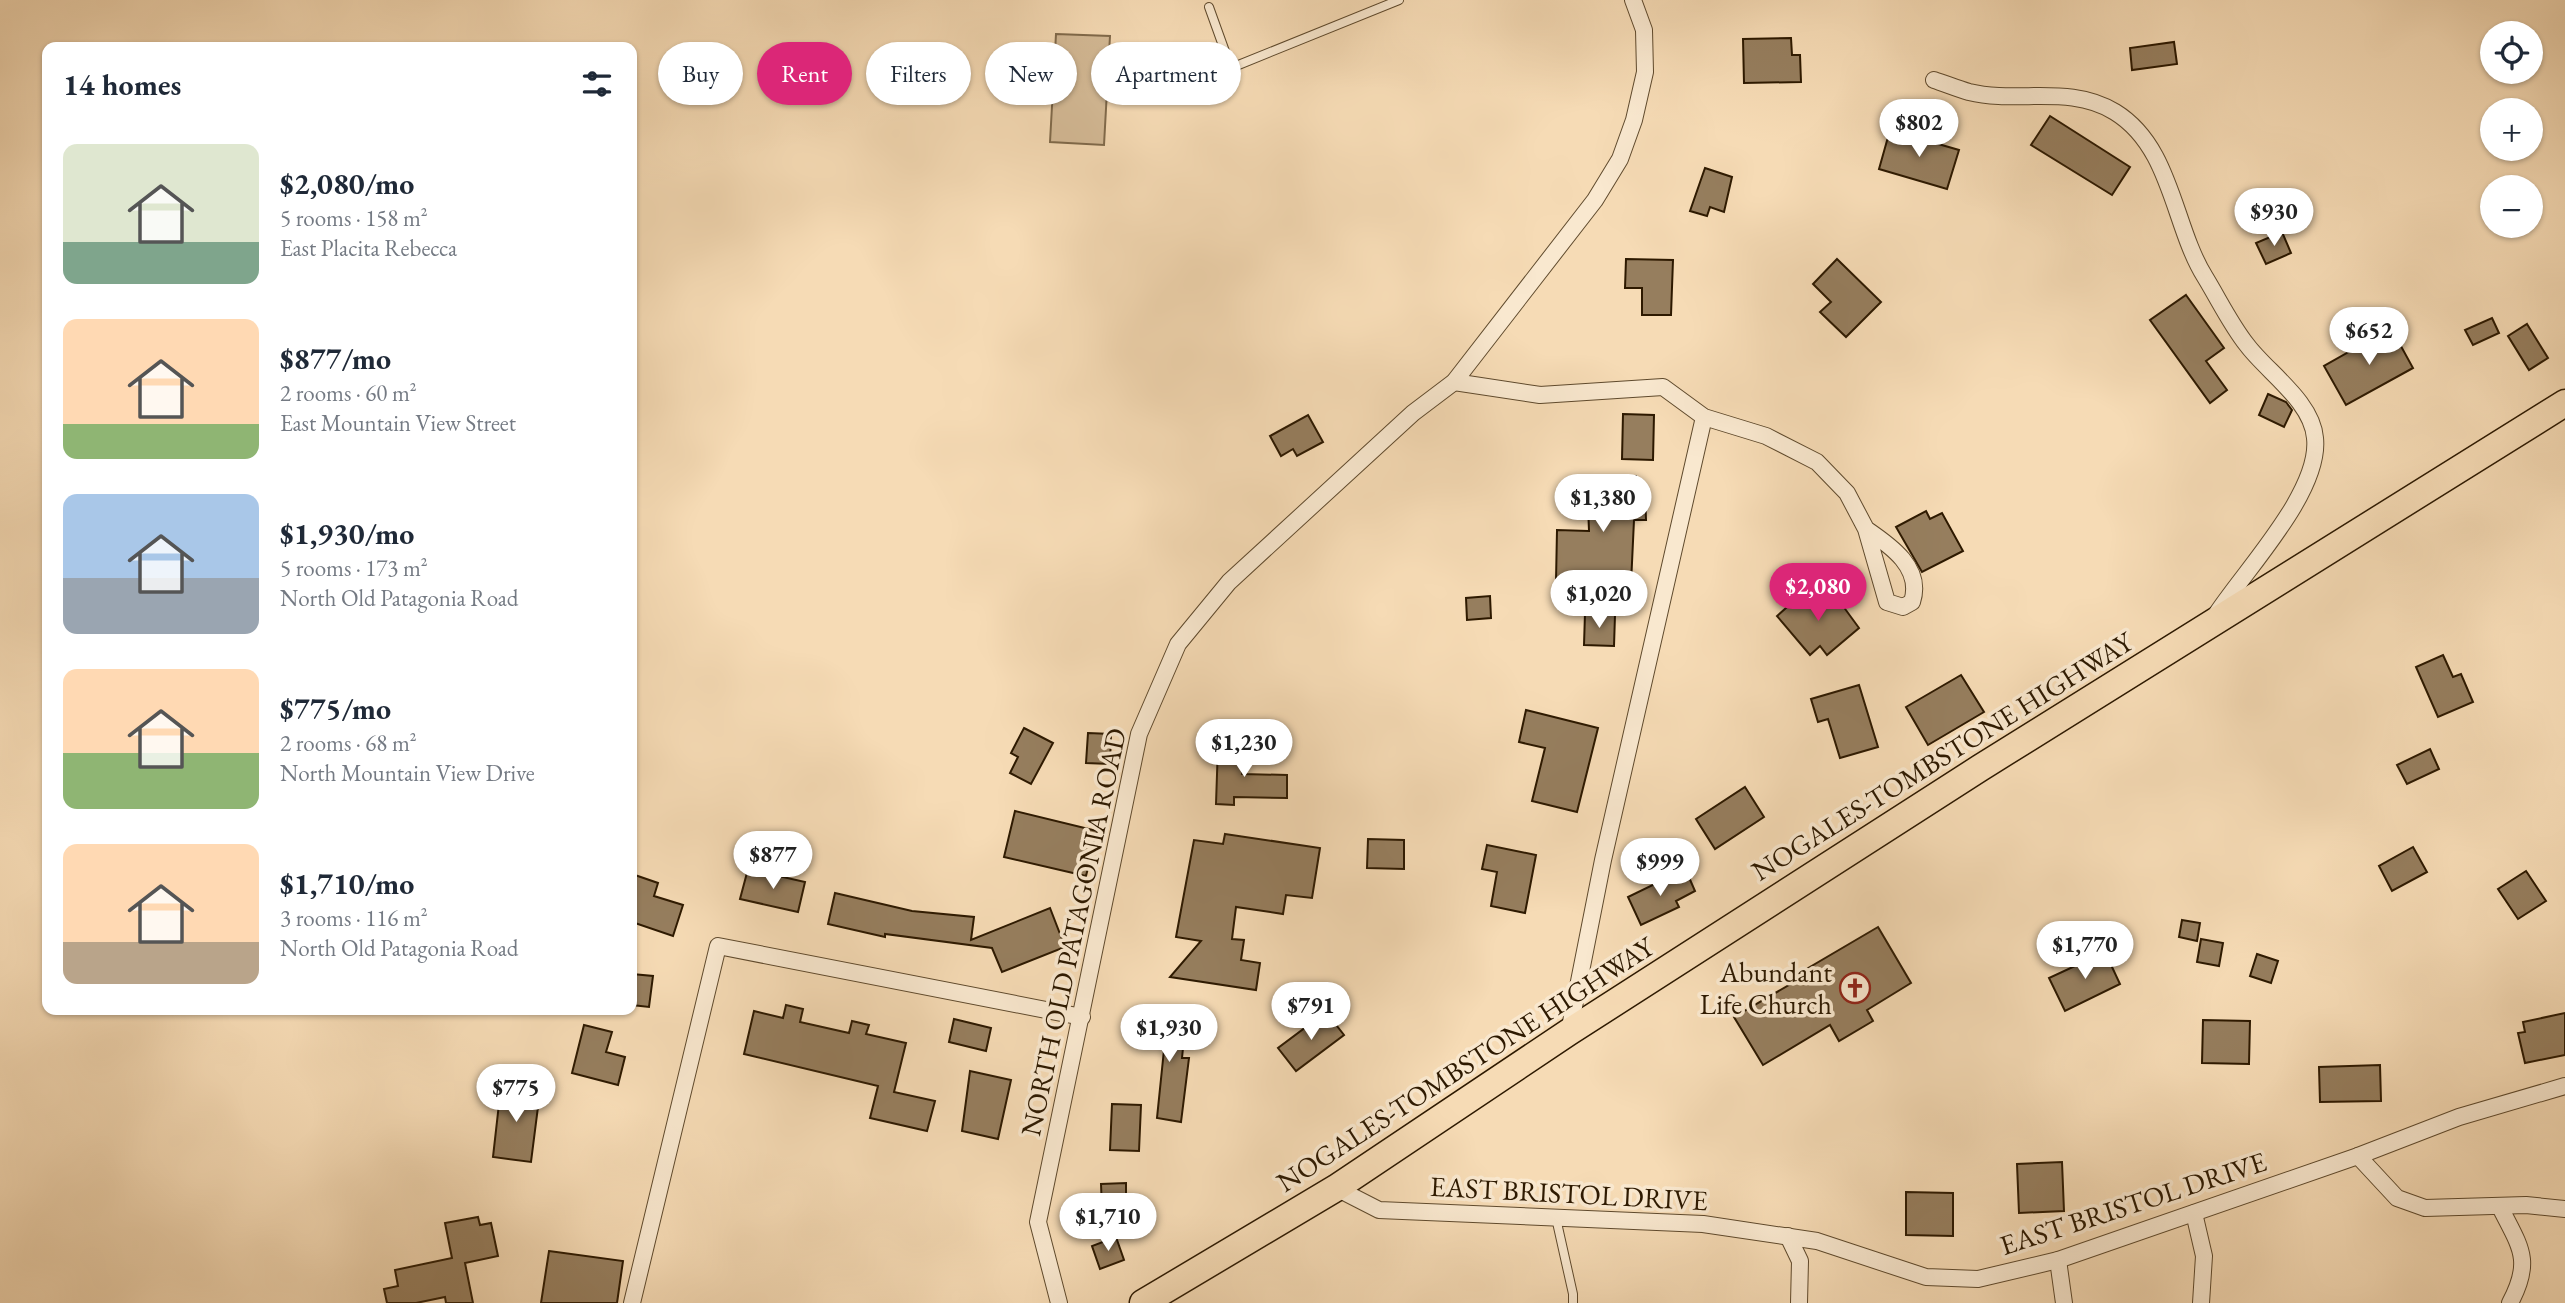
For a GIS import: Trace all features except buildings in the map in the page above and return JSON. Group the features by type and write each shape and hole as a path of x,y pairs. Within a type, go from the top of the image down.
{"main road":[{"name":"NOGALES-TOMBSTONE HIGHWAY","path":"1143,1303 1336,1188 1569,1032 2210,624 2565,403"}],"street":[{"name":"NORTH OLD PATAGONIA ROAD","path":"1059,1303 1038,1222 1139,734 1178,645 1228,582 1413,413 1454,382 1595,200 1620,159 1634,120 1645,72 1644,30 1633,0"},
{"path":"1934,80 1971,93 2079,97 2115,112 2140,134 2172,192 2201,271 2248,347 2277,374 2304,411 2315,438 2310,476 2270,542 2236,583 2210,624"},
{"path":"1454,382 1541,395 1663,387 1704,417 1766,436 1817,462 1847,493 1866,529"},
{"path":"1569,1032 1603,860 1704,417"},
{"path":"632,1303 718,946 1082,1017"},
{"name":"EAST BRISTOL DRIVE","path":"1336,1188 1379,1210 1703,1224 1817,1241 1926,1277 1978,1279 2058,1260 2358,1156 2459,1117 2565,1086"},
{"path":"2358,1156 2397,1198 2425,1208 2526,1205 2565,1209"},
{"path":"2500,1207 2521,1250 2523,1279 2510,1303"},
{"path":"2194,1213 2204,1256 2201,1303"},
{"path":"1788,1237 1800,1261 1799,1303"},
{"path":"2058,1260 2064,1303"}],"lane":[{"path":"1209,7 1231,68 1399,0"},
{"path":"1556,1218 1573,1303"}],"shaded area":[{"path":"1056,34 1110,36 1110,42 1091,42 1091,105 1106,105 1104,145 1050,142 1052,105 1077,105 1077,42 1056,42"}],"place":[{"name":"Abundant Life Church","path":"1855,988"}]}
